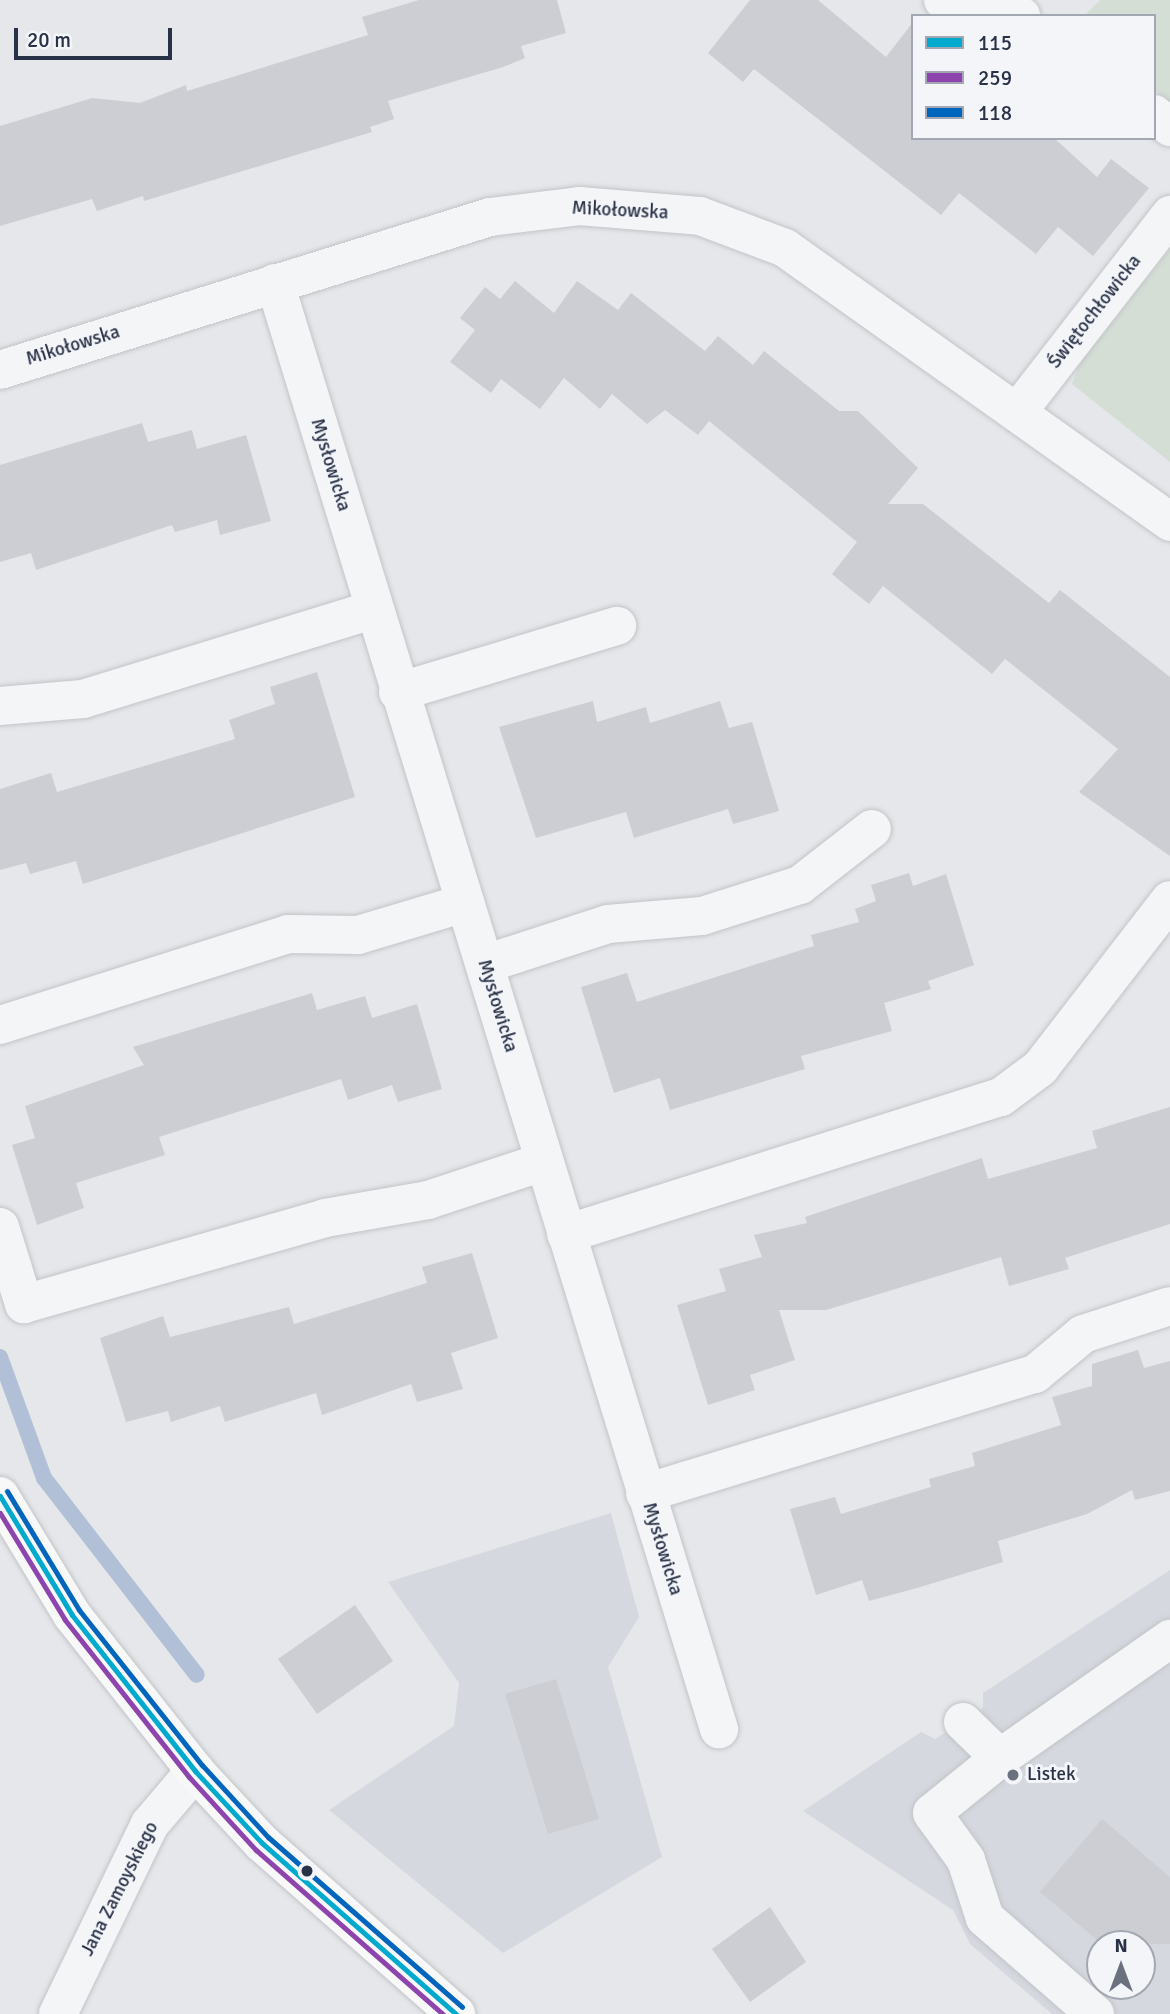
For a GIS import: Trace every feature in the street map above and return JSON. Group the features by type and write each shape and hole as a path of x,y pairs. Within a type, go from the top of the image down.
{"main road":[{"path":"0,1496 72,1615 195,1771 262,1843 456,2014"}],"street":[{"path":"943,0 1011,14"},
{"path":"1156,116 1170,127"},
{"name":"Mikołowska","path":"0,370 489,217 579,206 700,216 785,248 1019,410 1170,522"},
{"name":"Świętochłowicka","path":"1019,410 1170,215"},
{"name":"Mysłowicka","path":"275,283 398,692 485,964 543,1162 719,1729"},
{"path":"0,706 83,699 373,610"},
{"path":"398,692 617,626"},
{"path":"485,964 608,924 702,916 800,885 872,829"},
{"path":"566,1234 1001,1097 1040,1068 1170,900"},
{"path":"0,1025 288,934 358,935 465,903"},
{"path":"0,1227 24,1304 325,1218 428,1200 543,1162"},
{"path":"645,1493 1035,1374 1083,1334 1170,1306"},
{"path":"1095,2014 985,1918 966,1860 932,1813 1000,1758 1170,1639"},
{"path":"963,1721 1000,1758"},
{"name":"Jana Zamoyskiego","path":"58,2014 150,1824 195,1771"}],"shaded area":[{"path":"1100,0 1170,0 1170,103 1156,92 1156,14 1086,14"},
{"path":"1170,249 1170,462 1072,384 1080,362"},
{"path":"611,1513 639,1617 608,1667 662,1857 503,1953 329,1810 454,1726 459,1683 388,1582"},
{"name":"Listek","path":"1170,1570 1170,2014 1052,2014 970,1944 953,1910 803,1811 921,1732 935,1739 983,1708 983,1693"}],"building":[{"path":"419,0 557,0 566,33 521,46 525,58 503,67 388,101 394,119 370,127 372,132 144,201 143,196 97,211 92,199 0,226 0,126 92,98 140,103 186,85 187,91 368,35 362,17"},
{"path":"750,0 818,0 886,57 911,25 911,140 1056,140 1097,177 1111,159 1149,188 1093,256 1058,227 1036,254 959,193 941,215 754,69 743,82 708,53"},
{"path":"515,281 554,313 577,281 618,310 631,293 705,351 718,336 753,365 764,351 839,411 858,411 918,468 888,504 923,504 1049,603 1060,590 1170,677 1170,856 1079,792 1118,749 1005,659 992,674 883,586 869,604 850,589 832,574 857,542 709,421 698,435 665,410 647,424 612,394 600,409 564,378 540,409 501,379 491,393 450,362 475,330 460,318 485,287 500,299"},
{"path":"142,423 148,442 192,430 197,449 246,435 271,521 220,535 217,520 175,532 172,525 36,570 31,553 0,562 0,465"},
{"path":"317,672 355,797 83,884 76,861 30,874 26,863 0,870 0,789 51,773 57,792 235,739 229,720 275,704 270,687"},
{"path":"593,701 597,722 646,707 650,723 720,701 729,728 752,722 779,811 733,824 728,809 634,838 626,812 536,838 499,727"},
{"path":"909,873 913,886 946,874 974,965 928,981 931,989 884,1003 892,1031 801,1056 805,1069 670,1110 660,1078 614,1093 581,987 627,973 637,1002 814,946 811,935 859,922 855,909 876,901 871,885"},
{"path":"312,993 317,1010 365,996 372,1018 417,1004 442,1089 398,1102 392,1085 348,1100 341,1079 159,1137 165,1155 76,1183 84,1208 37,1225 12,1145 35,1138 25,1106 144,1065 133,1047"},
{"path":"1170,1107 1170,1224 1065,1258 1069,1269 1009,1286 1001,1257 826,1310 779,1310 795,1360 750,1375 755,1390 708,1405 677,1305 726,1291 719,1269 762,1257 754,1235 807,1223 805,1217 982,1158 988,1179 1097,1148 1092,1131"},
{"path":"472,1253 498,1338 451,1353 463,1389 417,1402 411,1384 322,1415 316,1393 225,1422 220,1406 171,1422 168,1411 126,1422 100,1338 163,1316 170,1337 289,1307 294,1324 427,1283 422,1267"},
{"path":"1138,1350 1144,1368 1170,1361 1170,1491 1135,1500 1132,1490 1087,1514 998,1541 1003,1562 917,1588 869,1601 862,1580 816,1595 790,1509 835,1497 841,1514 931,1487 929,1479 975,1466 972,1453 1061,1425 1052,1397 1092,1386 1092,1364"},
{"path":"355,1605 393,1661 317,1714 278,1659"},
{"path":"556,1679 599,1819 548,1834 505,1694"},
{"path":"1102,1819 1170,1877 1170,1944 1156,1944 1156,1930 1086,1931 1040,1892"},
{"path":"770,1907 806,1962 750,2002 712,1949"}],"waterway":[{"path":"0,1357 44,1478 197,1675"}],"transit line":[{"name":"118","path":"7,1491 79,1610 202,1765 268,1837 462,2007"},
{"name":"115","path":"0,1496 72,1615 195,1771 262,1843 456,2014"},
{"name":"259","path":"0,1513 65,1620 189,1777 256,1850 443,2014"}],"place":[{"name":"Listek","path":"1013,1775"}]}
